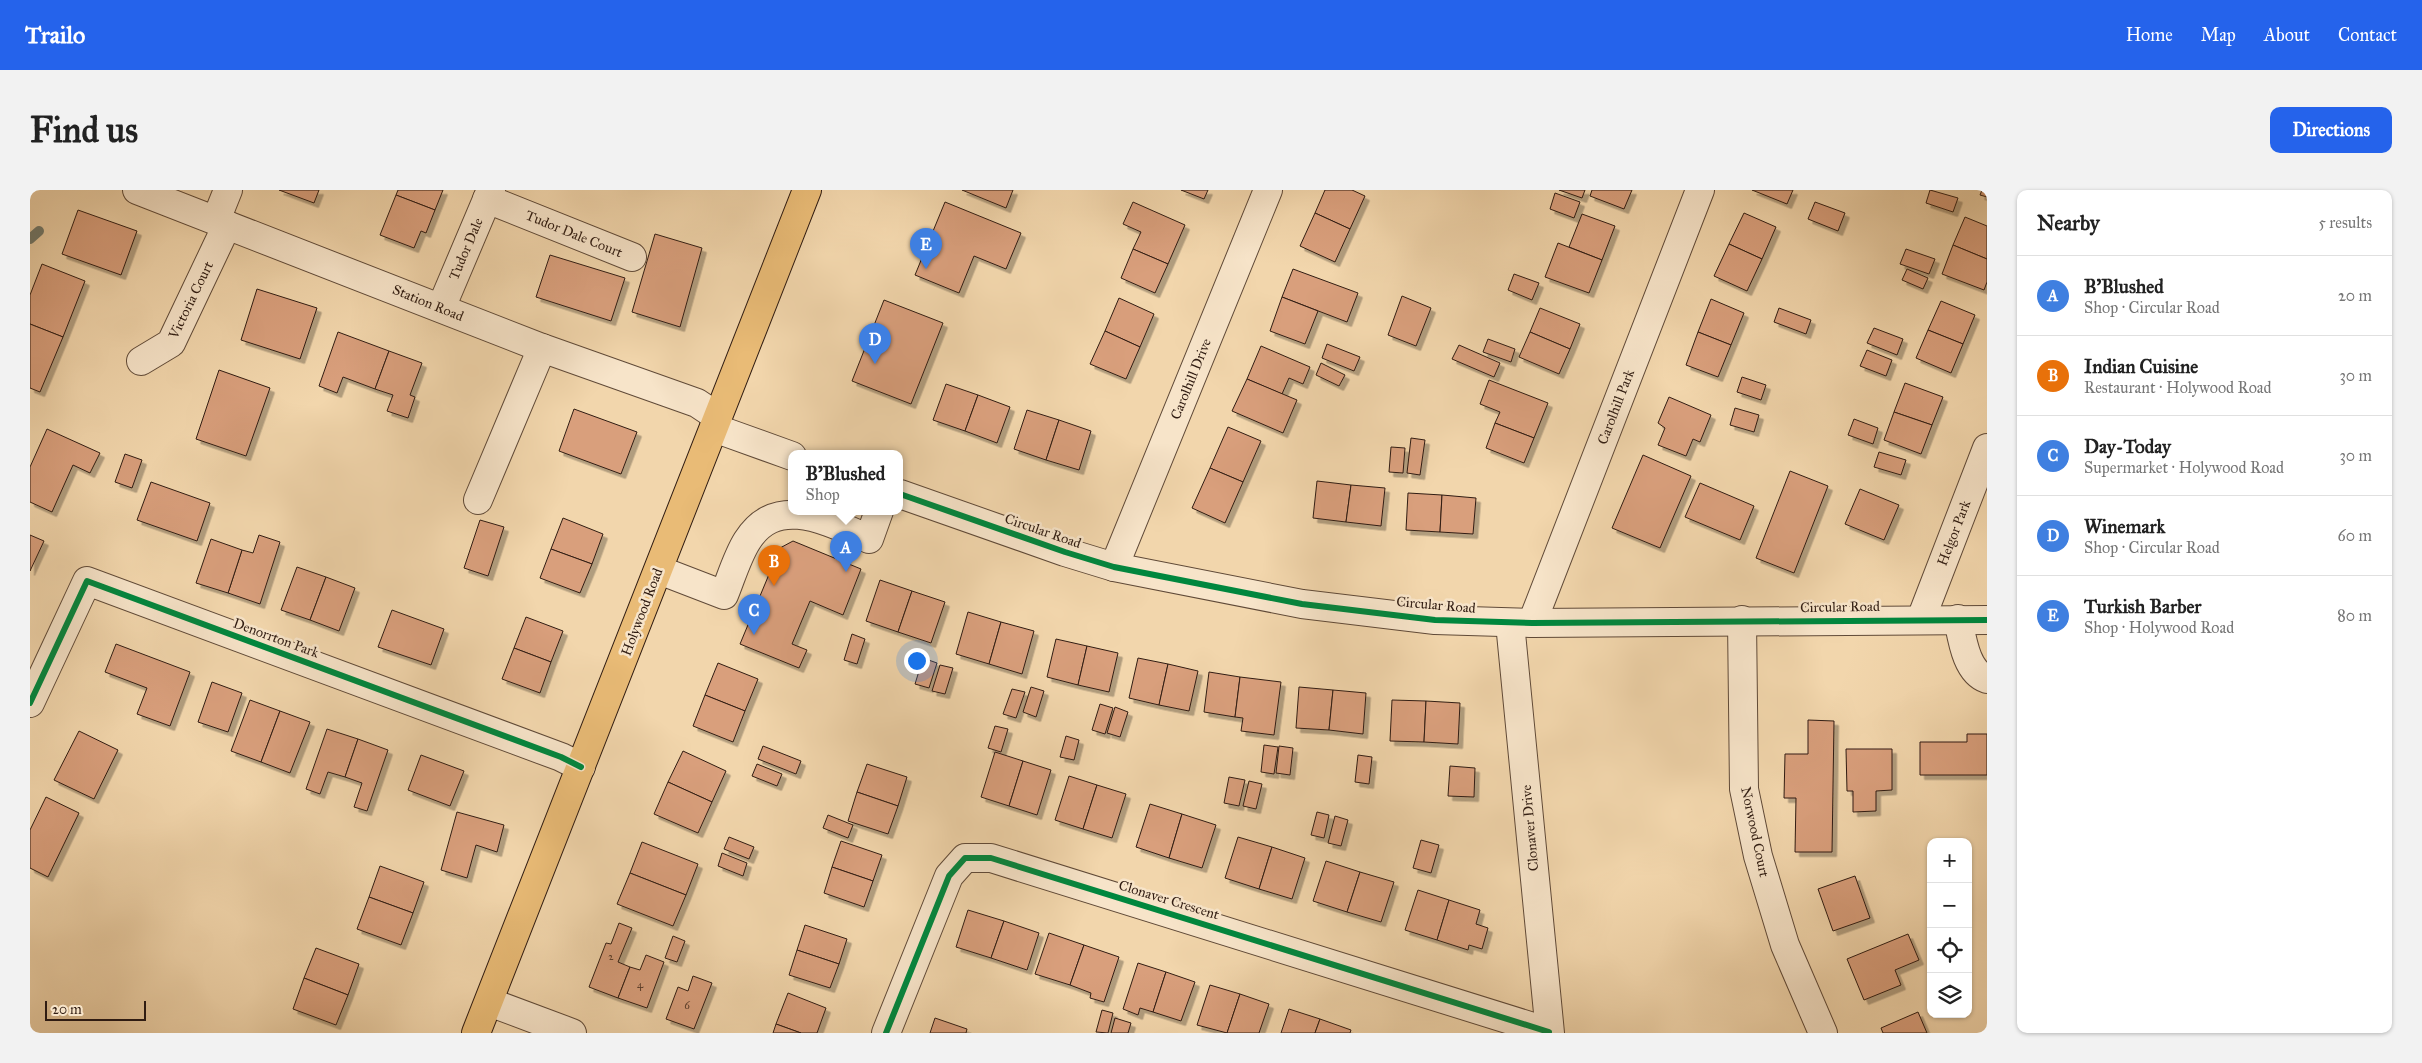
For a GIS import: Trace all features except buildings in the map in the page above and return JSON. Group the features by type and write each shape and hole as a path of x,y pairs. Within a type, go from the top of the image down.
{"main road":[{"name":"Holywood Road","path":"476,1033 807,190"}],"street":[{"name":"Station Road","path":"137,190 542,348 697,403 716,422"},
{"name":"Victoria Court","path":"140,361 171,344 222,222 228,190"},
{"name":"Carolhill Drive","path":"1114,567 1268,190"},
{"name":"Carolhill Park","path":"1521,623 1700,190"},
{"name":"Tudor Dale Court","path":"489,194 632,257"},
{"name":"Tudor Dale","path":"441,308 489,194"},
{"path":"478,500 542,348"},
{"path":"716,422 788,454"},
{"name":"Helgor Park","path":"1920,619 1987,448"},
{"name":"Circular Road","path":"903,495 1064,552 1114,567 1302,604 1435,620 1521,623 1742,620 1987,620"},
{"path":"659,570 724,595 746,543 754,532 764,523 778,516 788,515"},
{"path":"806,515 869,539 878,515"},
{"name":"Denorrton Park","path":"30,703 87,582 552,754 581,767"},
{"path":"1958,619 1963,642 1971,663 1980,677 1987,679"},
{"name":"Norwood Court","path":"1742,620 1744,789 1758,856 1785,945 1823,1033"},
{"name":"Clonaver Drive","path":"1521,623 1550,1032"},
{"name":"Clonaver Crescent","path":"886,1033 949,876 965,858 991,858 1550,1032"},
{"path":"489,1002 572,1033"}],"waterway":[{"path":"30,239 39,231"}],"cycle path":[{"path":"903,495 1065,552 1114,567 1302,604 1435,620 1532,623 1987,620"},
{"path":"30,703 87,581 561,757 581,767"},
{"path":"886,1033 949,876 965,858 991,858 1549,1032"}],"place":[{"name":"Turkish Barber","path":"926,269"},
{"name":"Winemark","path":"875,364"},
{"name":"B'Blushed","path":"846,572"},
{"name":"Indian Cuisine","path":"774,586"},
{"name":"Day-Today","path":"754,635"}]}
